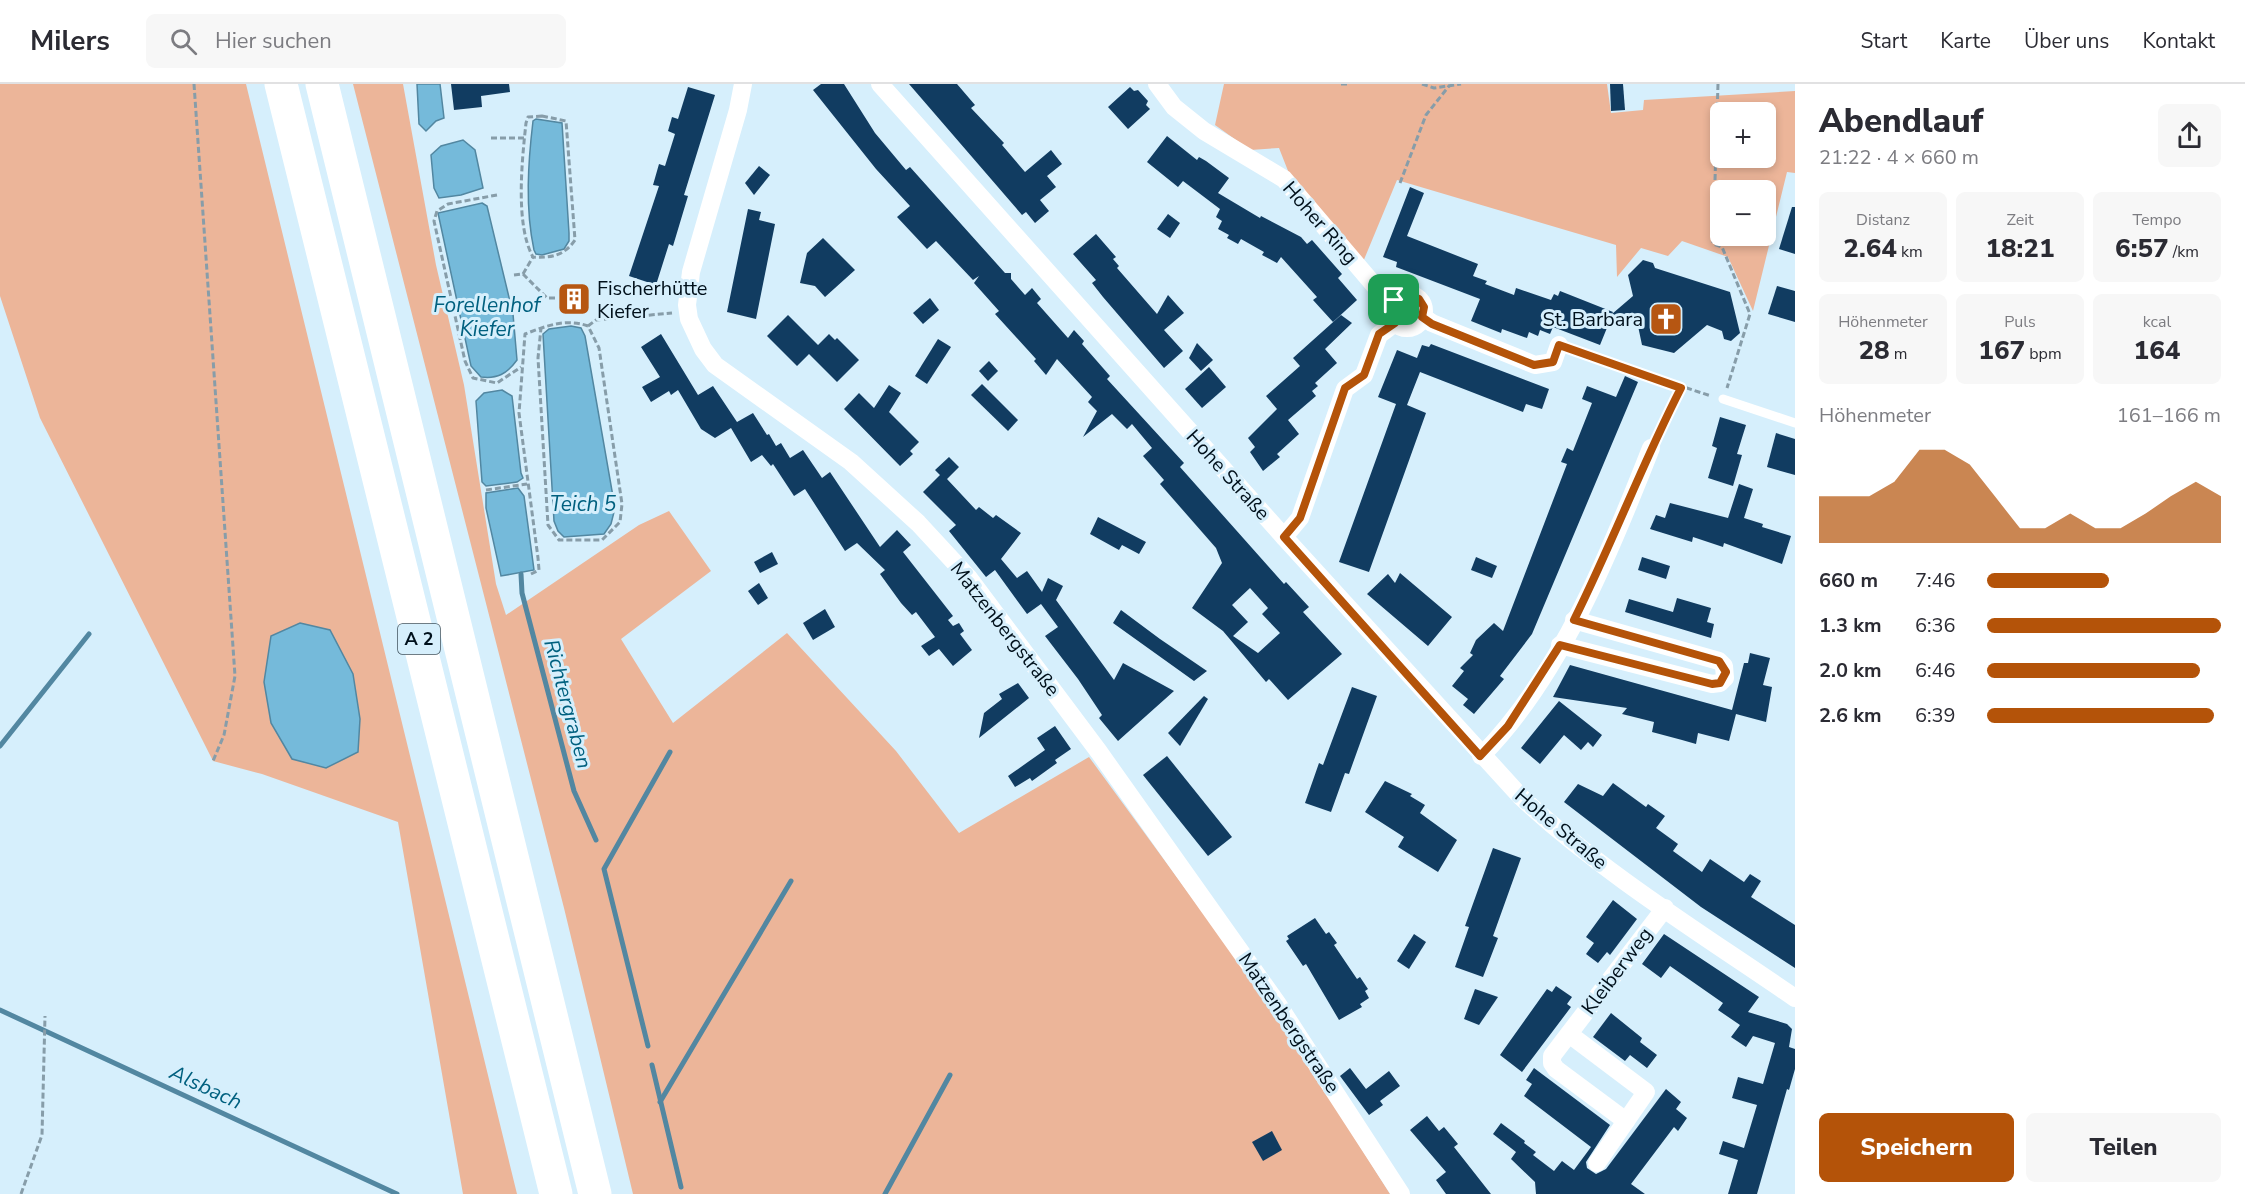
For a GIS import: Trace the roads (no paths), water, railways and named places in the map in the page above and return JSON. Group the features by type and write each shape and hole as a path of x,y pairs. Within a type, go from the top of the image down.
{"highway":[{"name":"A 2","path":"281,84 556,1194"},
{"name":"A 2","path":"322,84 595,1194"}],"street":[{"name":"Matzenbergstraße","path":"743,84 738,110 691,272 687,312 703,349 720,370 851,462 918,523 968,577 1099,752 1278,1003 1401,1194"},
{"name":"Hohe Straße","path":"880,84 1480,756 1554,828 1795,998"},
{"name":"Hoher Ring","path":"1157,84 1174,107 1204,131 1284,179 1391,305 1390,314 1395,323"},
{"path":"1284,537 1300,518 1345,388 1364,375 1379,334 1395,323 1403,328 1413,327 1422,317 1424,307 1416,296 1401,295 1391,305"},
{"path":"1422,317 1432,324 1534,365 1553,362 1559,345"},
{"path":"1480,756 1508,726 1574,620 1610,549 1651,447"},
{"path":"1560,645 1712,684 1720,683 1725,678 1724,666 1719,661 1574,620"},
{"name":"Kleiberweg","path":"1626,1121 1552,1063 1556,1050 1665,908"},
{"name":"Kleiberweg","path":"1569,1034 1646,1092 1597,1163"}],"lane":[{"path":"1723,399 1795,423"}],"water":[{"path":"417,84 440,84 444,118 436,121 426,131 419,124"},
{"path":"536,119 562,123 569,233 569,241 564,249 542,255 536,254 534,250 528,202 531,137 533,121"},
{"path":"463,140 475,150 483,188 461,195 439,198 434,188 431,155 441,146"},
{"name":"Forellenhof Kiefer","path":"482,203 487,206 513,314 517,360 501,374 487,377 481,377 471,366 438,213"},
{"name":"Teich 5","path":"571,326 581,328 585,336 615,508 611,524 604,534 564,537 558,531 554,521 543,334 549,329"},
{"path":"502,390 512,396 523,478 517,482 486,486 482,482 476,401 484,393"},
{"path":"518,488 524,496 534,570 501,576 486,508 486,493"},
{"path":"300,623 330,630 353,674 360,719 358,752 326,768 292,759 271,723 264,682 271,636"}],"waterway":[{"name":"Richtergraben","path":"521,574 522,593 574,791 596,840"},
{"path":"0,746 89,634"},
{"name":"Richtergraben","path":"648,1046 604,869 670,752"},
{"path":"660,1102 791,881"},
{"name":"Alsbach","path":"0,1010 397,1194"},
{"name":"Richtergraben","path":"652,1065 681,1187"},
{"path":"885,1194 950,1075"}],"place":[{"name":"Fischerhütte Kiefer","path":"574,299"},
{"name":"St. Barbara","path":"1666,319"}]}
